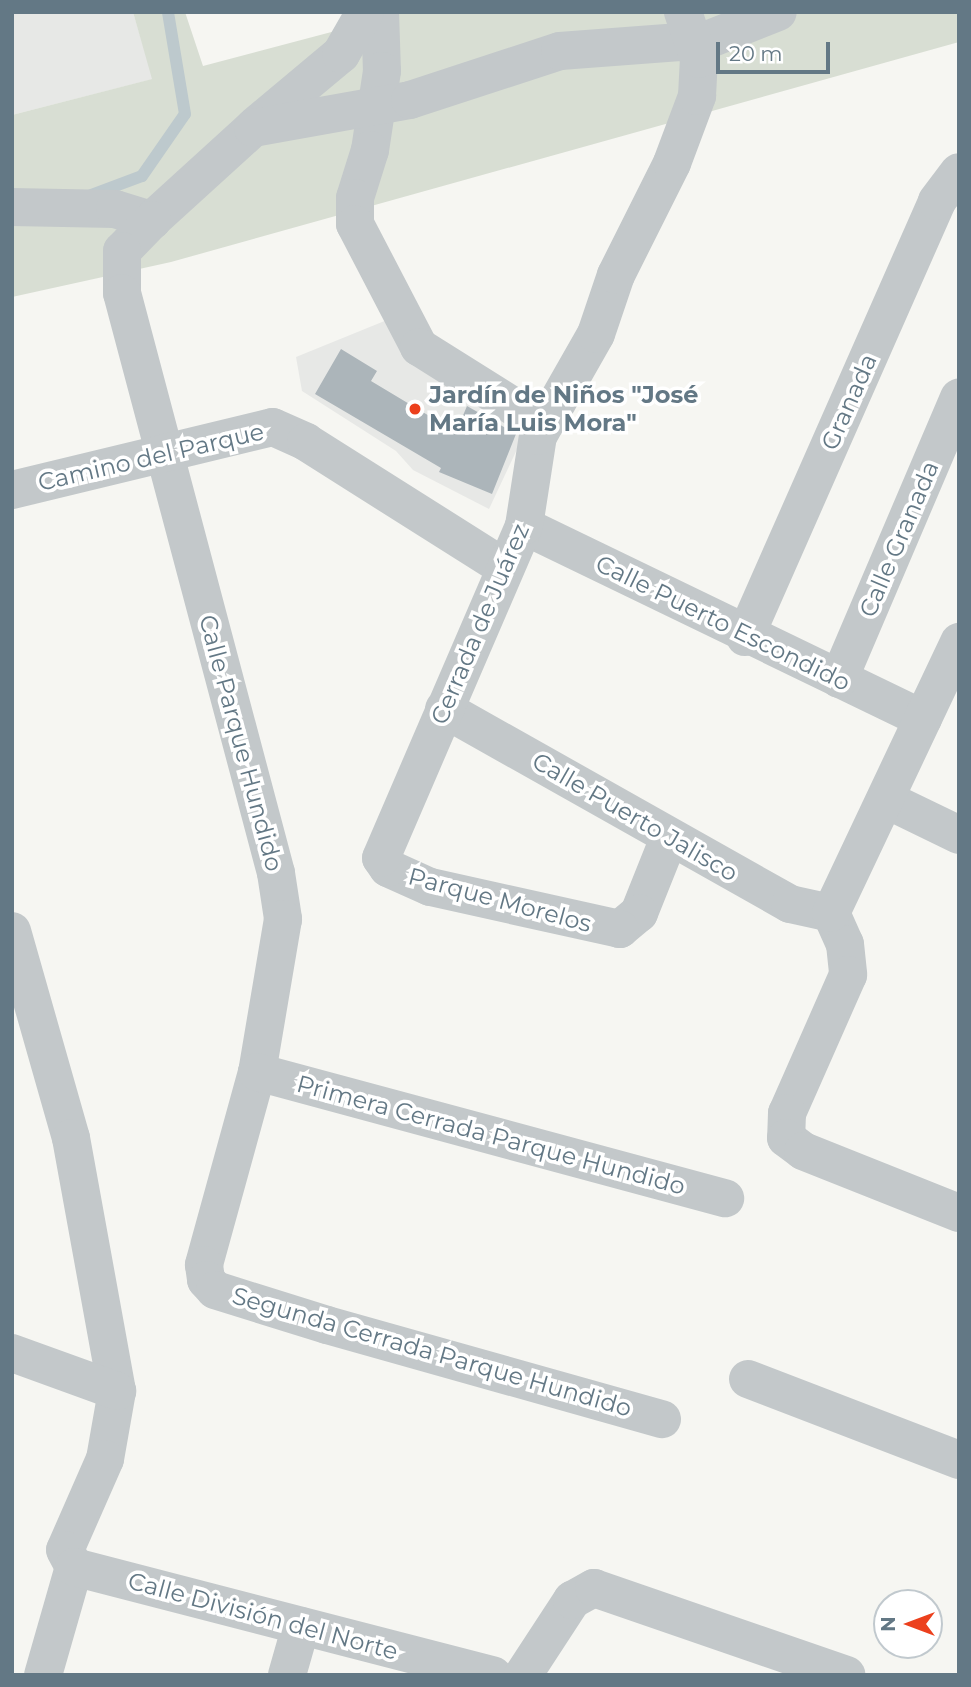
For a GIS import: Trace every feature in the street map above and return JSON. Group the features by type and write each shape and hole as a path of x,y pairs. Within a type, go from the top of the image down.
{"street":[{"name":"Calle Parque Hundido","path":"206,1280 204,1265 257,1072 283,937 281,900 119,275 122,251 253,128 341,54 365,12"},
{"path":"380,12 377,107 353,211 404,326 431,357 543,425"},
{"path":"253,128 377,107 560,51 687,27 731,34 778,12"},
{"name":"Cerrada de Juárez","path":"381,858 504,567 524,526 543,425 596,334 616,275 671,163 701,85 699,59 687,27"},
{"name":"Granada","path":"745,637 937,201 959,173"},
{"path":"12,207 115,209 152,220"},
{"name":"Calle Granada","path":"839,679 959,398"},
{"name":"Camino del Parque","path":"12,490 165,454 256,429 285,431 504,567"},
{"name":"Calle Puerto Escondido","path":"524,526 745,637 923,719"},
{"path":"959,642 887,800 831,913 845,944 848,975 787,1113 786,1138 803,1151 959,1213"},
{"name":"Calle Puerto Jalisco","path":"444,709 790,904 831,913"},
{"path":"887,800 959,835"},
{"name":"Parque Morelos","path":"381,858 388,868 430,887 608,929 625,927 639,913 669,838"},
{"path":"12,931 71,1138 117,1391 105,1459 65,1550 74,1567 43,1675"},
{"name":"Primera Cerrada Parque Hundido","path":"257,1072 725,1198"},
{"name":"Segunda Cerrada Parque Hundido","path":"206,1280 215,1290 327,1325 662,1419"},
{"path":"12,1353 117,1391"},
{"path":"748,1379 959,1460"},
{"name":"Calle División del Norte","path":"74,1567 493,1675"},
{"path":"523,1675 572,1600 586,1588 603,1588 846,1675"},
{"path":"287,1675 301,1626"}],"shaded area":[{"path":"12,12 133,12 153,79 12,115"},
{"path":"133,12 185,12 203,66 407,12 959,12 959,42 171,262 12,297 12,115 152,79"},
{"name":"Jardín de Niños \"José María Luis Mora\"","path":"387,320 528,426 489,509 413,470 396,451 302,391 296,357"}],"building":[{"path":"341,349 377,371 371,381 456,432 467,406 516,434 492,494 439,472 441,468 315,394"}],"waterway":[{"path":"91,195 142,176 185,114 168,12"}],"place":[{"name":"Jardín de Niños \"José María Luis Mora\"","path":"415,409"}]}
